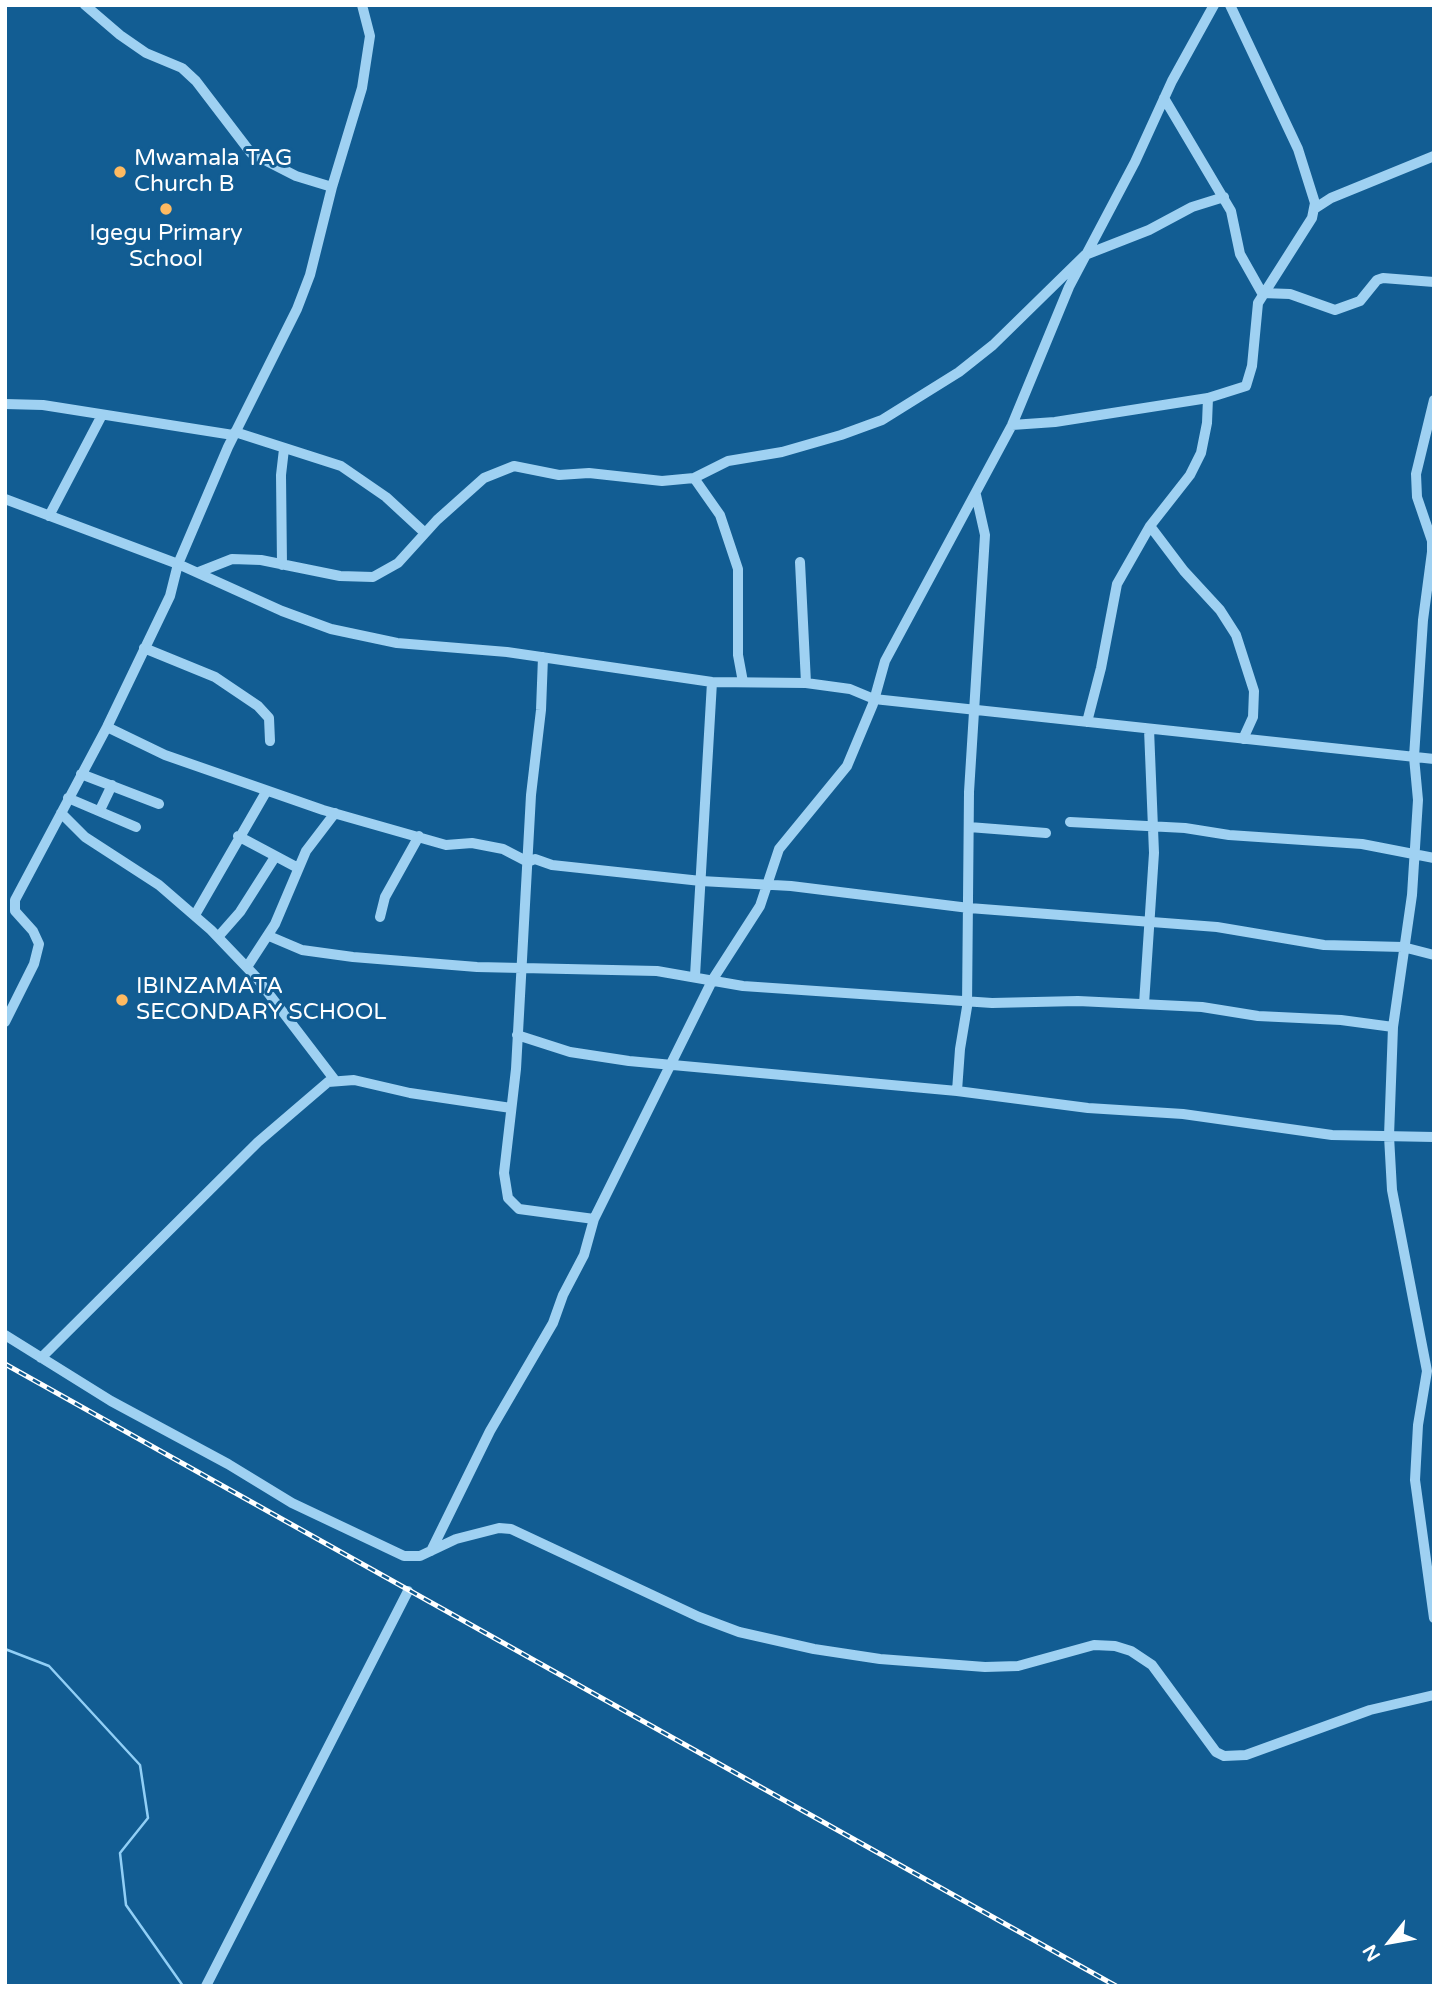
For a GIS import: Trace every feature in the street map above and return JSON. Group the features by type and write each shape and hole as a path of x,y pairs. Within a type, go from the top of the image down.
{"street":[{"path":"85,5 146,53 182,68 196,81 251,153 296,176 332,187"},
{"path":"5,1022 34,964 40,944 33,930 10,909 107,727 170,596 178,564 234,433 301,300 315,261 332,187 356,114 369,55 370,36 362,5"},
{"path":"431,1551 490,1431 553,1323 563,1295 584,1255 594,1219 713,979 761,906 765,884 779,849 846,766 874,699 885,661 902,625 976,495 1012,425 1085,255 1214,5"},
{"path":"1230,5 1298,149 1313,193 1314,209"},
{"path":"1164,99 1224,197 1235,225 1240,254 1262,293"},
{"path":"1012,425 1055,422 1208,398 1243,389 1248,381 1255,317 1262,293 1314,209 1331,198 1434,156"},
{"path":"199,572 232,559 340,576 373,577 398,563 425,533 484,478 514,466 559,475 589,473 662,481 694,478 728,461 782,452 882,420 914,402 993,345 1085,255 1149,230 1192,207 1224,197"},
{"path":"1262,293 1290,294 1335,310 1360,301 1377,280 1383,278 1434,282"},
{"path":"1087,722 1101,668 1117,584 1150,526 1176,495 1201,453 1208,423 1208,398"},
{"path":"1434,400 1416,474 1418,496 1433,548 1423,620 1414,757 1418,800 1393,1027 1389,1136 1392,1190 1427,1371 1418,1425 1415,1480 1434,1618"},
{"path":"5,404 43,405 234,433 341,466 386,498 425,533"},
{"path":"49,516 102,415"},
{"path":"282,565 281,475 284,449"},
{"path":"694,478 720,516 738,569 738,655 743,682"},
{"path":"957,1091 967,999 969,827 985,535 976,495"},
{"path":"5,499 199,572 260,602 331,629 397,643 543,657 712,682 806,683 850,689 874,699 1434,759"},
{"path":"1150,526 1184,571 1220,610 1236,635 1254,691 1253,717 1243,739"},
{"path":"800,562 806,683"},
{"path":"144,648 215,677 258,706 269,718 270,741"},
{"path":"543,657 541,710 531,795 512,1108 504,1173 508,1198 519,1209 594,1219"},
{"path":"695,976 712,682"},
{"path":"107,727 146,747 265,792 446,845 472,844 503,849 528,862"},
{"path":"1144,1004 1154,828 1149,729"},
{"path":"81,774 159,804"},
{"path":"100,810 112,785"},
{"path":"195,915 265,792"},
{"path":"68,798 136,827"},
{"path":"61,813 85,837 159,885 218,937 247,967 334,1079"},
{"path":"247,967 269,936 298,868 319,830 335,813"},
{"path":"1070,822 1362,844 1434,858"},
{"path":"969,827 1046,833"},
{"path":"238,836 298,868"},
{"path":"380,917 385,897 419,836"},
{"path":"218,937 240,912 275,857"},
{"path":"528,862 535,859 573,867 701,881 765,884 969,908 1217,927 1324,945 1403,947 1434,956"},
{"path":"269,936 294,948 324,954 521,967 657,971 743,986 967,999 992,1003 1077,1001 1202,1007 1258,1016 1341,1020 1393,1027"},
{"path":"517,1035 570,1052 672,1064 957,1091 1088,1108 1183,1114 1293,1131 1434,1137"},
{"path":"41,1358 291,1111 334,1079 354,1080 411,1093 512,1108"},
{"path":"5,1335 111,1401 304,1509 404,1556 416,1557 456,1539 499,1528 511,1529 699,1617 739,1632 814,1649 880,1659 985,1667 1018,1666 1094,1646 1115,1646 1131,1651 1152,1665 1200,1732 1216,1752 1224,1756 1245,1755 1370,1710 1434,1695"},
{"path":"206,1986 408,1591"}],"waterway":[{"path":"5,1649 49,1666 140,1765 148,1818 120,1853 126,1905 183,1986"}],"railway":[{"path":"5,1364 1116,1986"}],"place":[{"name":"Mwamala TAG Church B","path":"120,172"},
{"name":"Igegu Primary School","path":"166,209"},
{"name":"IBINZAMATA SECONDARY SCHOOL","path":"122,1000"}]}
